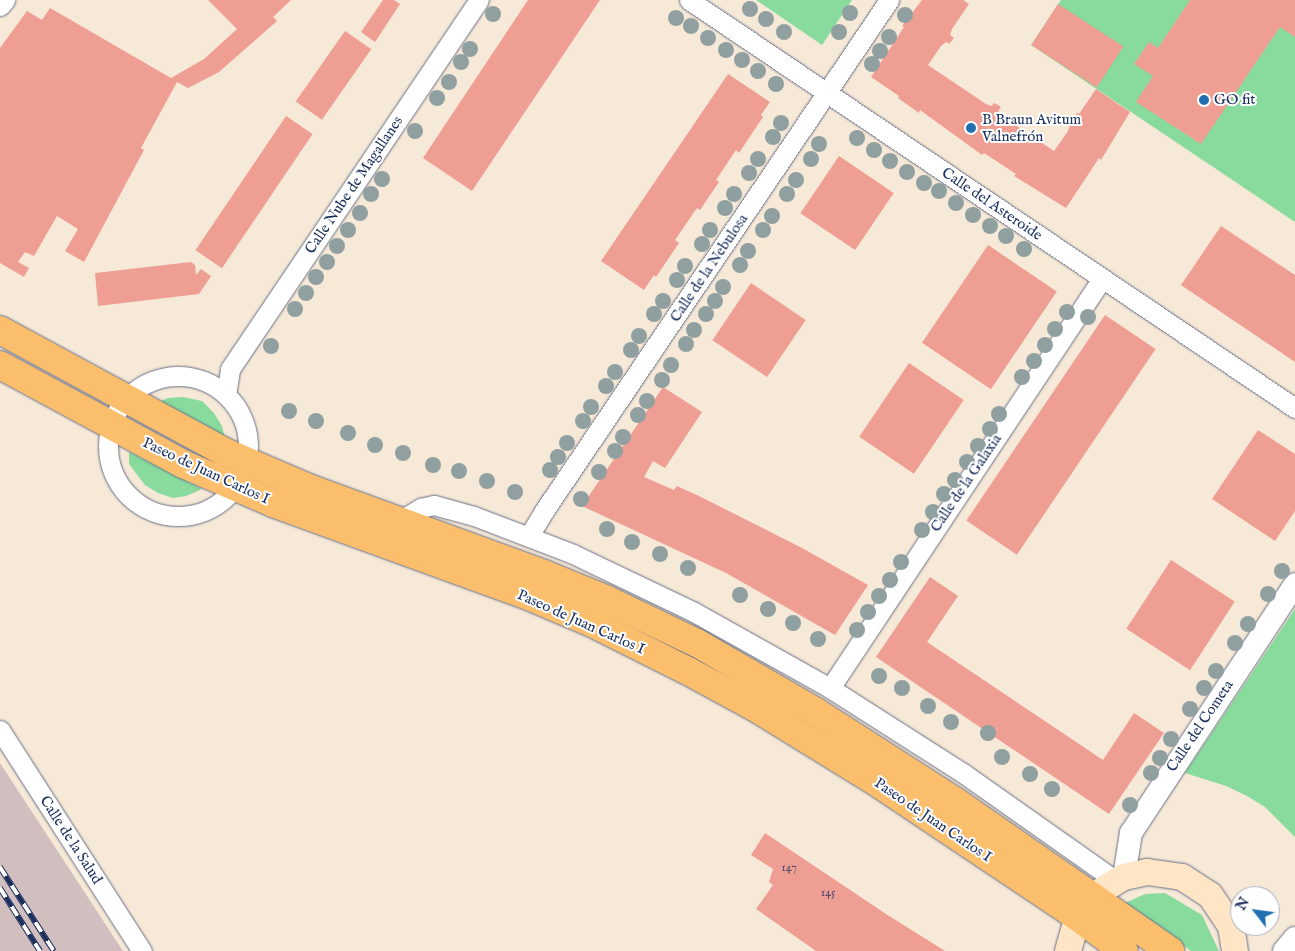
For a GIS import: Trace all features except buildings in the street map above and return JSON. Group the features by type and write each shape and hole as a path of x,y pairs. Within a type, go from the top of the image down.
{"main road":[{"name":"Paseo de Juan Carlos I","path":"0,330 125,400 246,462 399,521 506,559 605,599 697,643 816,712 956,802 1085,907 1124,951"},
{"name":"Paseo de Juan Carlos I","path":"0,365 183,464 234,487 531,597 590,622 688,671 758,709 1085,907 1170,951"},
{"path":"1068,951 1085,907 1120,879 1147,872 1182,877 1210,895 1231,926 1235,951"}],"street":[{"path":"0,6 5,0"},
{"name":"Calle Nube de Magallanes","path":"226,395 230,370 479,0"},
{"name":"Calle del Asteroide","path":"689,0 1295,408"},
{"name":"Calle de la Nebulosa","path":"529,536 889,0"},
{"name":"Calle de la Galaxia","path":"830,688 1102,278"},
{"path":"202,380 230,370"},
{"path":"172,376 202,380 226,395 237,408 246,426 246,462 234,487 219,503 202,512 180,516 159,514 135,502 115,479 108,457 111,425 125,400 142,385 155,379 172,376"},
{"path":"399,521 421,508 434,505 474,516 573,554 694,612 830,688 963,773 1120,879"},
{"name":"Calle del Cometa","path":"1120,879 1130,832 1295,584"},
{"name":"Calle de la Salud","path":"0,730 142,951"},
{"path":"1284,951 1295,938"}],"shaded area":[{"path":"0,763 123,951 0,951"}],"green space":[{"path":"756,0 852,0 822,45"},
{"name":"GO fit","path":"1061,0 1295,0 1295,222 1031,45"},
{"path":"183,397 202,401 214,413 222,426 225,439 153,404 168,398"},
{"path":"129,452 202,489 186,496 173,498 158,493 145,485 129,464"},
{"path":"1295,609 1295,837 1265,807 1247,796 1226,786 1185,773"},
{"path":"1165,893 1202,915 1219,951 1191,951 1125,903 1145,894"}],"railway":[{"path":"0,867 54,951"},
{"path":"0,888 40,951"}],"place":[{"name":"GO fit","path":"1204,100"},
{"name":"B Braun Avitum Valnefrón","path":"971,128"}]}
